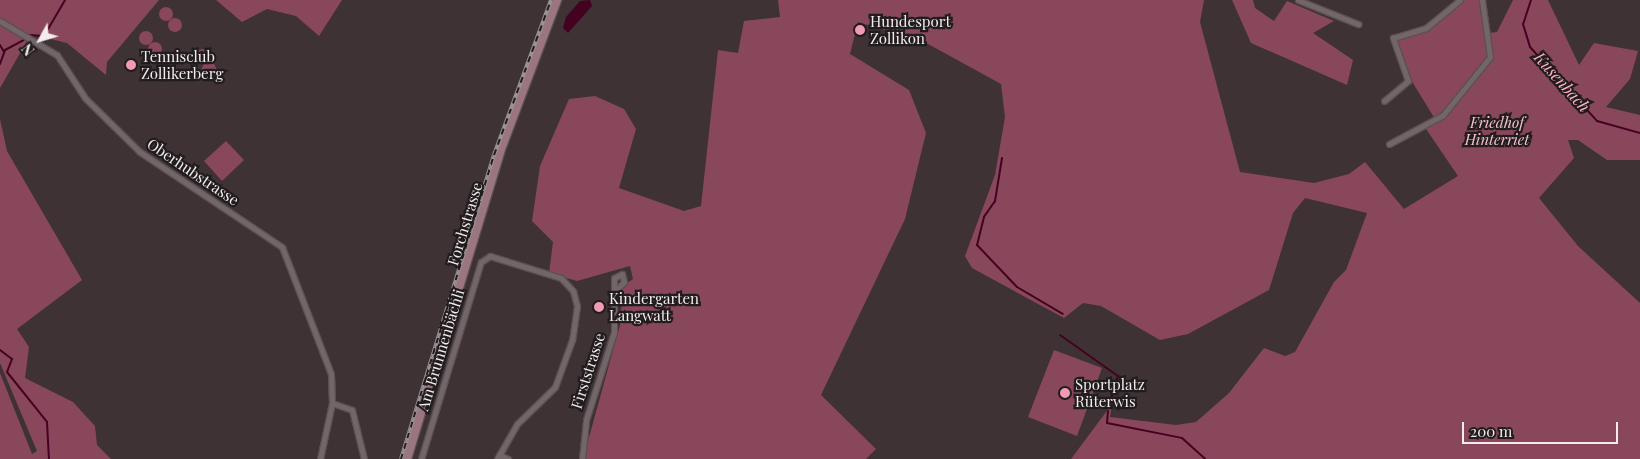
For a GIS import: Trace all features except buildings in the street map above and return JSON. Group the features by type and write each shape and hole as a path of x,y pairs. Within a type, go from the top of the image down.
{"main road":[{"name":"Forchstrasse","path":"407,459 504,144 557,0"}],"street":[{"path":"1298,0 1358,24"},
{"path":"1384,101 1408,81 1393,38 1426,28 1460,0"},
{"path":"1389,144 1442,115 1492,54 1482,0"},
{"name":"Oberhubstrasse","path":"0,21 57,55 85,98 140,152 282,247 326,352 332,403 320,459"},
{"name":"Am Brunnenbächli","path":"421,459 481,262 493,256 561,278 574,291 577,306 572,340 555,387 517,424 498,457"},
{"name":"Firststrasse","path":"582,459 586,420 612,345 615,291"},
{"path":"332,403 352,410 364,459"},
{"path":"498,457 508,459"}],"green space":[{"path":"0,0 159,0 107,62 106,75 67,43 31,34 0,88"},
{"path":"216,0 342,0 319,36 296,16 267,9 242,22"},
{"name":"Friedhof Hinterriet","path":"778,0 1204,0 1200,22 1240,172 1314,183 1349,174 1365,162 1404,209 1458,176 1424,126 1435,119 1400,62 1393,38 1426,28 1460,0 1482,0 1489,33 1497,32 1513,0 1548,0 1579,65 1594,43 1638,51 1630,79 1606,107 1640,115 1640,160 1607,160 1578,140 1568,140 1574,158 1539,198 1578,246 1640,303 1640,459 1071,459 1112,404 1110,417 1176,425 1196,422 1229,393 1264,348 1285,356 1295,352 1334,282 1346,270 1367,213 1305,198 1293,213 1269,290 1188,334 1160,340 1101,306 1083,303 1064,318 972,268 965,256 995,175 1005,117 1001,84 928,44 858,22 850,54 909,90 926,133 905,219 821,395 876,449 866,459 583,459 620,325 623,286 633,279 630,266 577,281 549,273 553,242 532,221 540,166 569,99 595,96 624,109 636,129 619,188 684,211 701,206 718,50 738,53 744,21 780,17"},
{"path":"1232,0 1253,0 1255,8 1274,21 1287,1 1334,21 1313,33 1353,60 1347,85 1251,43"},
{"path":"163,7 169,7 173,14 169,21 163,21 159,17 159,11"},
{"path":"172,18 178,18 182,25 178,32 172,32 168,28 168,22"},
{"path":"143,31 149,31 153,38 149,45 143,45 139,41 139,35"},
{"path":"152,42 158,42 162,49 158,56 152,56 148,52 148,46"},
{"path":"200,49 206,49 210,56 206,63 200,63 196,59 196,53"},
{"path":"206,62 212,62 216,69 212,76 206,76 202,72 202,66"},
{"path":"0,119 7,151 82,280 17,329 29,347 25,378 73,402 95,426 97,445 111,459 0,459 0,373 32,454 37,451 0,363"},
{"path":"226,141 244,160 222,181 204,161"},
{"name":"Sportplatz Rüterwis","path":"1054,350 1102,368 1077,436 1028,417"}],"shaded area":[{"path":"590,0 592,6 568,33 563,28 566,17 580,1"}],"waterway":[{"path":"29,35 44,36 65,0"},
{"name":"Kusenbach","path":"1531,0 1523,24 1530,47 1597,121 1640,133"},
{"path":"0,64 5,50 24,40"},
{"path":"0,45 4,52"},
{"path":"1002,158 995,201 984,217 977,245 1017,287 1063,314"},
{"path":"1060,335 1118,376 1110,403"},
{"path":"0,350 12,359 7,372 47,422 49,459"},
{"path":"1108,411 1107,423 1182,438 1205,459"}],"railway":[{"path":"401,459 494,155 551,0"}],"place":[{"name":"Hundesport Zollikon","path":"860,30"},
{"name":"Tennisclub Zollikerberg","path":"131,65"},
{"name":"Kindergarten Langwatt","path":"599,307"},
{"name":"Sportplatz Rüterwis","path":"1065,393"}]}
